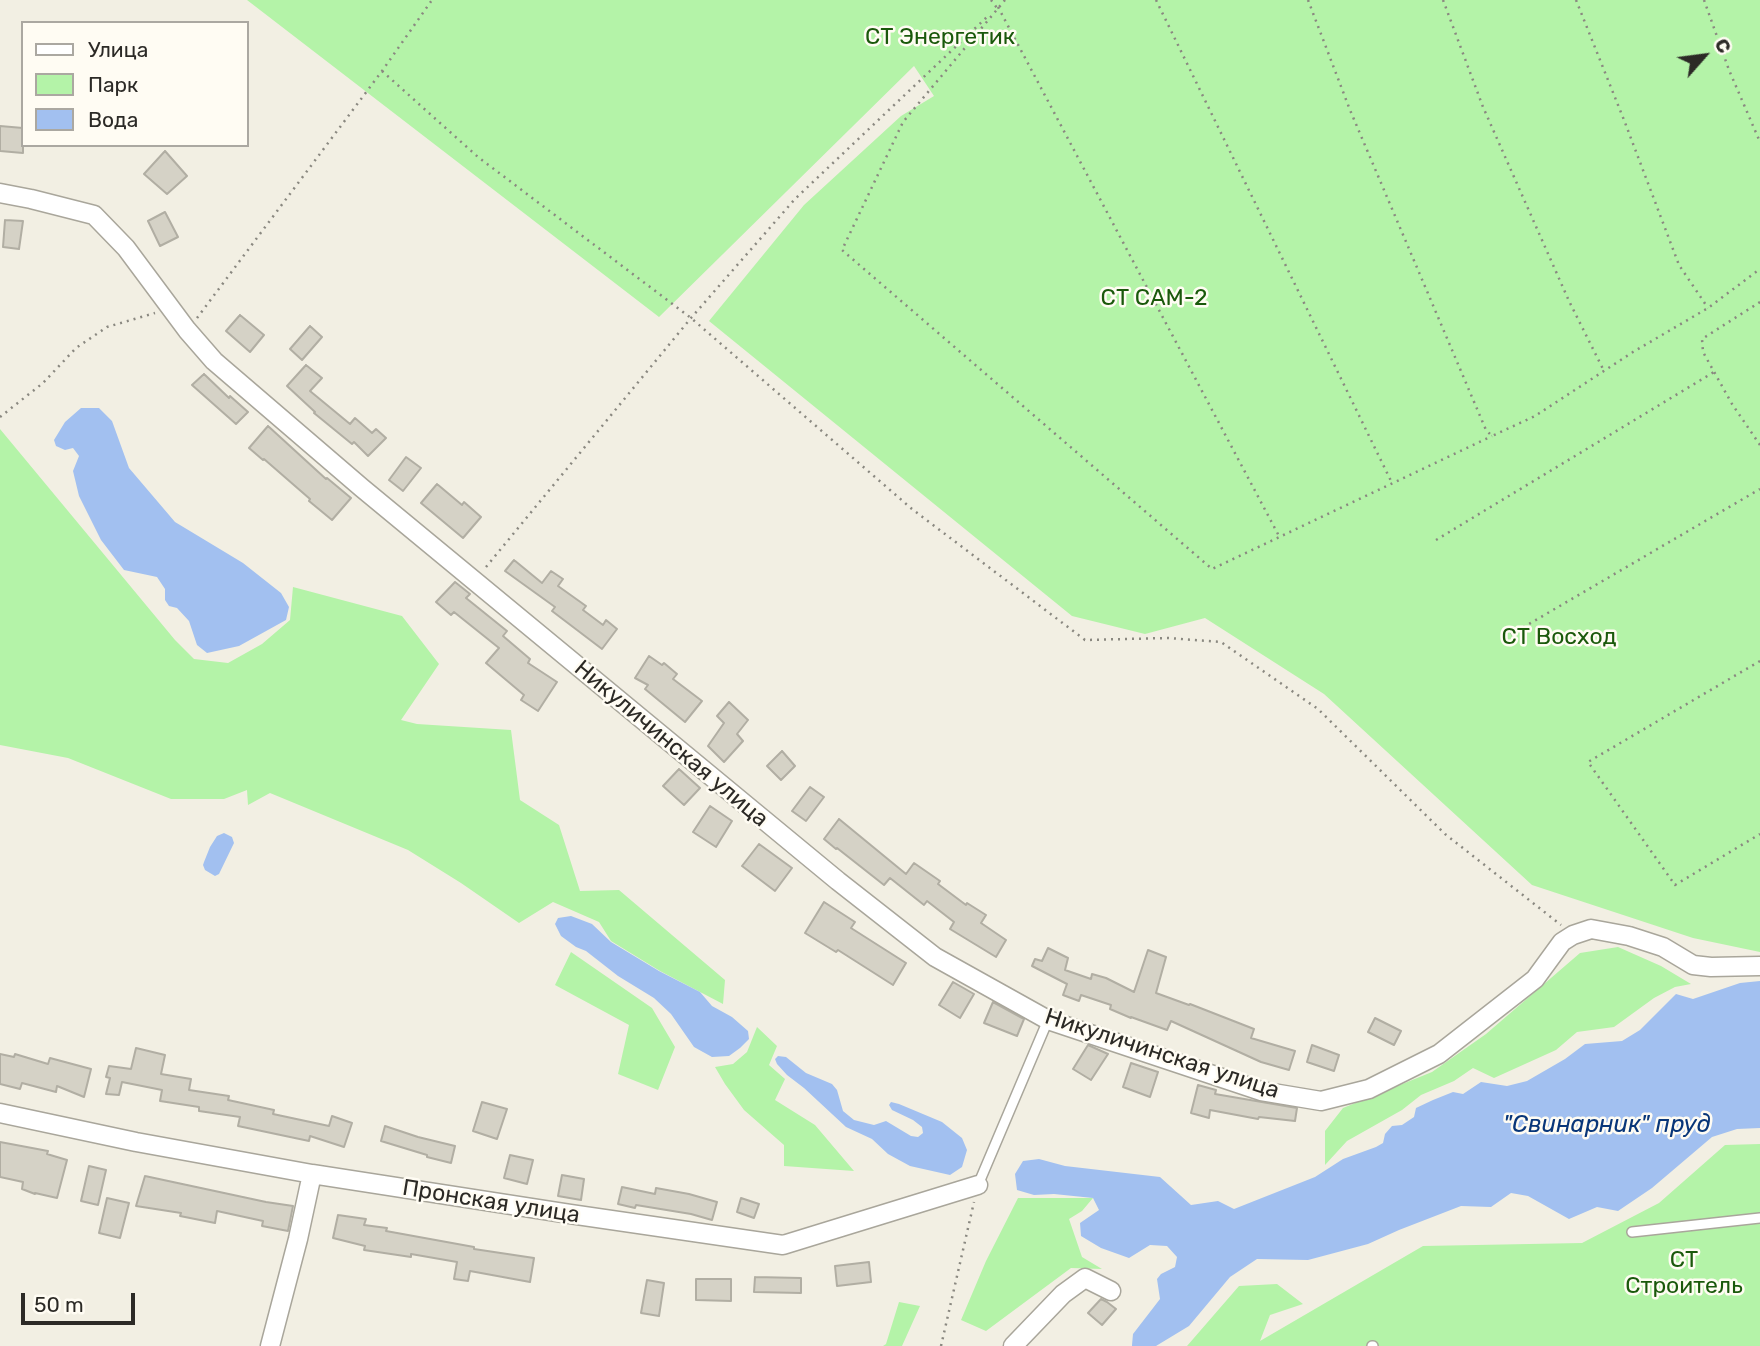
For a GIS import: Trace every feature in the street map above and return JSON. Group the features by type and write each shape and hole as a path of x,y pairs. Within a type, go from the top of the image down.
{"street":[{"name":"Никуличинская улица","path":"0,194 94,215 126,248 187,330 214,361 351,479 838,881 935,957 1048,1020 1261,1091 1321,1101 1369,1089 1439,1054 1535,979 1562,942 1573,935"},
{"path":"1573,935 1591,929 1629,936 1663,947 1693,965 1760,966"},
{"name":"Пронская улица","path":"0,1113 136,1142 312,1174 783,1245 978,1185"},
{"path":"270,1346 312,1174"},
{"path":"1013,1346 1063,1294 1085,1278 1111,1291"}],"lane":[{"path":"978,1185 1048,1020"},
{"path":"1632,1232 1760,1218"}],"path":[{"path":"187,330 382,71 432,0"},
{"path":"991,0 998,8 1280,537"},
{"path":"1005,0 903,122 842,250 1212,569 1535,416 1633,352 1708,308 1760,269"},
{"path":"1156,0 1392,483"},
{"path":"1308,0 1350,110 1486,430 1492,436"},
{"path":"1443,0 1483,107 1569,301 1604,371"},
{"path":"1576,0 1679,264 1708,308"},
{"path":"1704,0 1728,70 1760,142"},
{"path":"474,581 691,318 795,200 998,8"},
{"path":"382,71 478,157 691,318 912,509 1085,640 1168,638 1221,642 1318,709 1446,834 1573,935"},
{"path":"1760,302 1703,339 1703,352 1732,404 1760,445"},
{"path":"0,417 43,383 76,348 107,327 172,309"},
{"path":"1436,540 1714,372"},
{"path":"1505,638 1760,489"},
{"path":"1760,661 1588,762 1675,885 1760,834"},
{"path":"941,1346 978,1185"}],"green space":[{"path":"247,0 1760,0 1760,952 1693,938 1532,885 1324,694 1205,618 1145,634 1072,616 709,321 804,205 901,116 934,96 914,66 659,317"},
{"path":"0,429 175,640 194,659 228,663 262,644 290,620 293,587 402,616 439,664 401,720 417,724 511,730 520,800 559,825 580,891 619,890 725,980 723,1004 660,971 611,941 599,922 553,902 519,923 408,850 270,793 248,805 247,790 224,799 171,799 68,758 0,745"},
{"path":"1618,947 1661,966 1691,984 1675,987 1654,998 1614,1027 1577,1032 1556,1050 1494,1078 1473,1068 1454,1081 1421,1095 1402,1110 1347,1141 1325,1165 1325,1131 1343,1108 1432,1072 1486,1034 1580,953"},
{"path":"571,952 652,1008 675,1047 658,1090 618,1074 629,1025 555,985"},
{"path":"757,1027 777,1046 769,1065 785,1079 775,1100 815,1125 854,1171 784,1166 784,1145 744,1110 725,1084 715,1067 733,1064 747,1052"},
{"name":"СТ Строитель","path":"1760,1144 1760,1346 1187,1346 1239,1286 1277,1284 1303,1304 1270,1315 1260,1341 1423,1246 1582,1243 1659,1203 1725,1145"},
{"path":"1018,1198 1093,1198 1082,1211 1069,1219 1082,1257 1102,1269 1071,1268 986,1331 961,1320 986,1261"},
{"path":"899,1302 920,1306 902,1346 883,1346 886,1344"}],"water":[{"path":"81,408 99,408 112,421 129,468 175,522 243,563 281,593 289,607 286,620 239,646 207,653 197,645 189,621 165,600 165,589 157,577 124,570 101,540 79,496 73,471 79,456 73,448 65,450 56,446 54,440 65,422"},
{"path":"224,833 232,837 234,843 219,874 215,876 205,870 203,865 217,836"},
{"path":"571,916 592,924 611,942 700,992 712,1006 732,1017 748,1031 749,1039 729,1056 712,1057 694,1047 671,1014 654,998 561,936 555,924 558,918"},
{"name":"\"Свинарник\" пруд","path":"1760,981 1760,1128 1737,1129 1712,1137 1652,1188 1618,1211 1597,1207 1569,1219 1528,1196 1511,1193 1491,1207 1461,1206 1368,1244 1308,1260 1257,1259 1230,1277 1189,1326 1156,1346 1132,1346 1133,1334 1160,1299 1157,1279 1175,1267 1177,1257 1167,1246 1150,1245 1129,1258 1101,1248 1081,1236 1080,1223 1099,1210 1093,1198 1034,1195 1017,1190 1015,1174 1023,1161 1039,1159 1065,1166 1160,1177 1191,1205 1218,1201 1234,1209 1315,1177 1343,1159 1376,1147 1383,1143 1385,1134 1392,1126 1402,1125 1414,1117 1416,1108 1433,1100 1453,1092 1463,1094 1481,1082 1507,1086 1527,1081 1585,1044 1622,1041 1640,1030 1676,994 1693,999 1740,983"},
{"path":"778,1056 786,1057 806,1073 832,1084 837,1090 843,1111 854,1120 874,1125 886,1121 911,1136 918,1137 923,1133 922,1127 913,1120 892,1110 889,1105 891,1102 942,1122 962,1138 967,1150 962,1167 950,1175 910,1166 888,1154 872,1139 846,1127 787,1075 777,1064 775,1059"}],"building":[{"path":"0,126 21,128 23,153 0,151"},
{"path":"165,151 187,176 167,194 144,174"},
{"path":"165,212 178,237 160,246 148,221"},
{"path":"5,220 23,221 19,249 3,247"},
{"path":"240,315 264,335 250,352 226,331"},
{"path":"310,326 322,337 302,360 290,349"},
{"path":"306,365 322,378 310,391 350,424 355,418 372,433 376,429 386,438 368,456 354,442 352,444 314,413 287,386"},
{"path":"204,374 248,412 236,424 192,385"},
{"path":"268,426 351,498 332,520 249,448"},
{"path":"406,457 421,468 403,491 389,480"},
{"path":"437,484 481,517 463,538 421,503"},
{"path":"514,560 542,583 551,571 563,579 558,586 586,606 583,610 603,625 606,620 617,629 602,649 552,611 555,607 505,571"},
{"path":"455,582 470,594 466,598 507,631 503,636 530,659 528,663 557,682 538,711 521,700 524,695 486,663 499,648 454,612 451,615 436,602"},
{"path":"649,656 662,665 664,663 677,674 673,679 702,701 685,722 645,689 648,685 635,678"},
{"path":"729,702 748,720 737,734 743,741 724,762 708,746 724,723 717,716"},
{"path":"782,751 795,766 781,780 767,766"},
{"path":"679,769 700,788 684,805 663,786"},
{"path":"810,787 824,797 806,821 792,811"},
{"path":"710,806 732,821 716,847 693,832"},
{"path":"839,819 906,874 914,863 940,881 938,884 966,905 967,903 986,915 981,923 1006,940 996,957 950,929 954,922 927,901 924,905 890,878 884,885 824,839"},
{"path":"759,844 792,868 775,891 742,866"},
{"path":"824,902 855,922 851,928 906,963 893,985 838,950 836,952 805,933"},
{"path":"1048,948 1068,958 1065,970 1091,979 1092,974 1106,978 1134,992 1148,950 1166,957 1156,993 1254,1029 1251,1038 1295,1051 1289,1070 1261,1062 1171,1021 1167,1030 1110,1009 1111,1005 1081,995 1079,1001 1063,995 1067,984 1032,966 1035,959 1042,961"},
{"path":"953,982 974,994 960,1018 939,1005"},
{"path":"993,1002 1024,1019 1017,1036 984,1023"},
{"path":"1375,1018 1401,1031 1394,1045 1368,1032"},
{"path":"1088,1045 1108,1054 1091,1080 1073,1069"},
{"path":"1312,1045 1339,1055 1334,1071 1307,1062"},
{"path":"136,1048 165,1055 161,1074 191,1079 189,1090 229,1096 228,1100 274,1110 273,1114 329,1126 332,1116 352,1123 344,1147 310,1136 309,1141 238,1126 240,1117 199,1111 199,1107 160,1101 162,1090 122,1082 119,1095 106,1094 110,1078 106,1077 109,1066 131,1069"},
{"path":"0,1054 14,1057 15,1054 48,1064 50,1058 91,1069 84,1097 57,1086 56,1092 22,1083 20,1089 0,1084"},
{"path":"1131,1063 1158,1072 1150,1097 1123,1087"},
{"path":"1198,1085 1216,1090 1215,1094 1297,1108 1295,1121 1258,1119 1210,1110 1209,1118 1191,1113"},
{"path":"482,1102 507,1109 497,1139 473,1131"},
{"path":"385,1126 455,1146 451,1163 381,1141"},
{"path":"0,1142 48,1151 47,1154 67,1160 57,1198 35,1194 22,1189 23,1182 0,1177"},
{"path":"510,1155 533,1160 527,1184 504,1178"},
{"path":"89,1166 106,1170 98,1205 81,1201"},
{"path":"562,1175 584,1179 581,1200 558,1196"},
{"path":"145,1176 293,1206 288,1231 262,1226 263,1221 217,1211 215,1223 180,1216 181,1213 136,1206"},
{"path":"622,1187 655,1194 656,1188 717,1202 712,1220 636,1205 635,1208 618,1204"},
{"path":"107,1198 129,1203 120,1238 99,1233"},
{"path":"741,1198 759,1204 754,1218 737,1212"},
{"path":"338,1215 366,1219 364,1225 387,1228 386,1231 534,1258 530,1282 470,1271 468,1281 454,1279 457,1262 364,1250 365,1246 333,1238"},
{"path":"869,1262 871,1282 837,1286 835,1266"},
{"path":"755,1277 801,1278 801,1293 754,1292"},
{"path":"696,1279 731,1279 731,1301 696,1300"},
{"path":"647,1280 664,1283 659,1316 641,1313"},
{"path":"1101,1299 1116,1309 1102,1325 1088,1313"}],"park label":[{"name":"СТ Энергетик","path":"940,37"},
{"name":"СТ САМ-2","path":"1154,298"},
{"name":"СТ Восход","path":"1559,637"}]}
